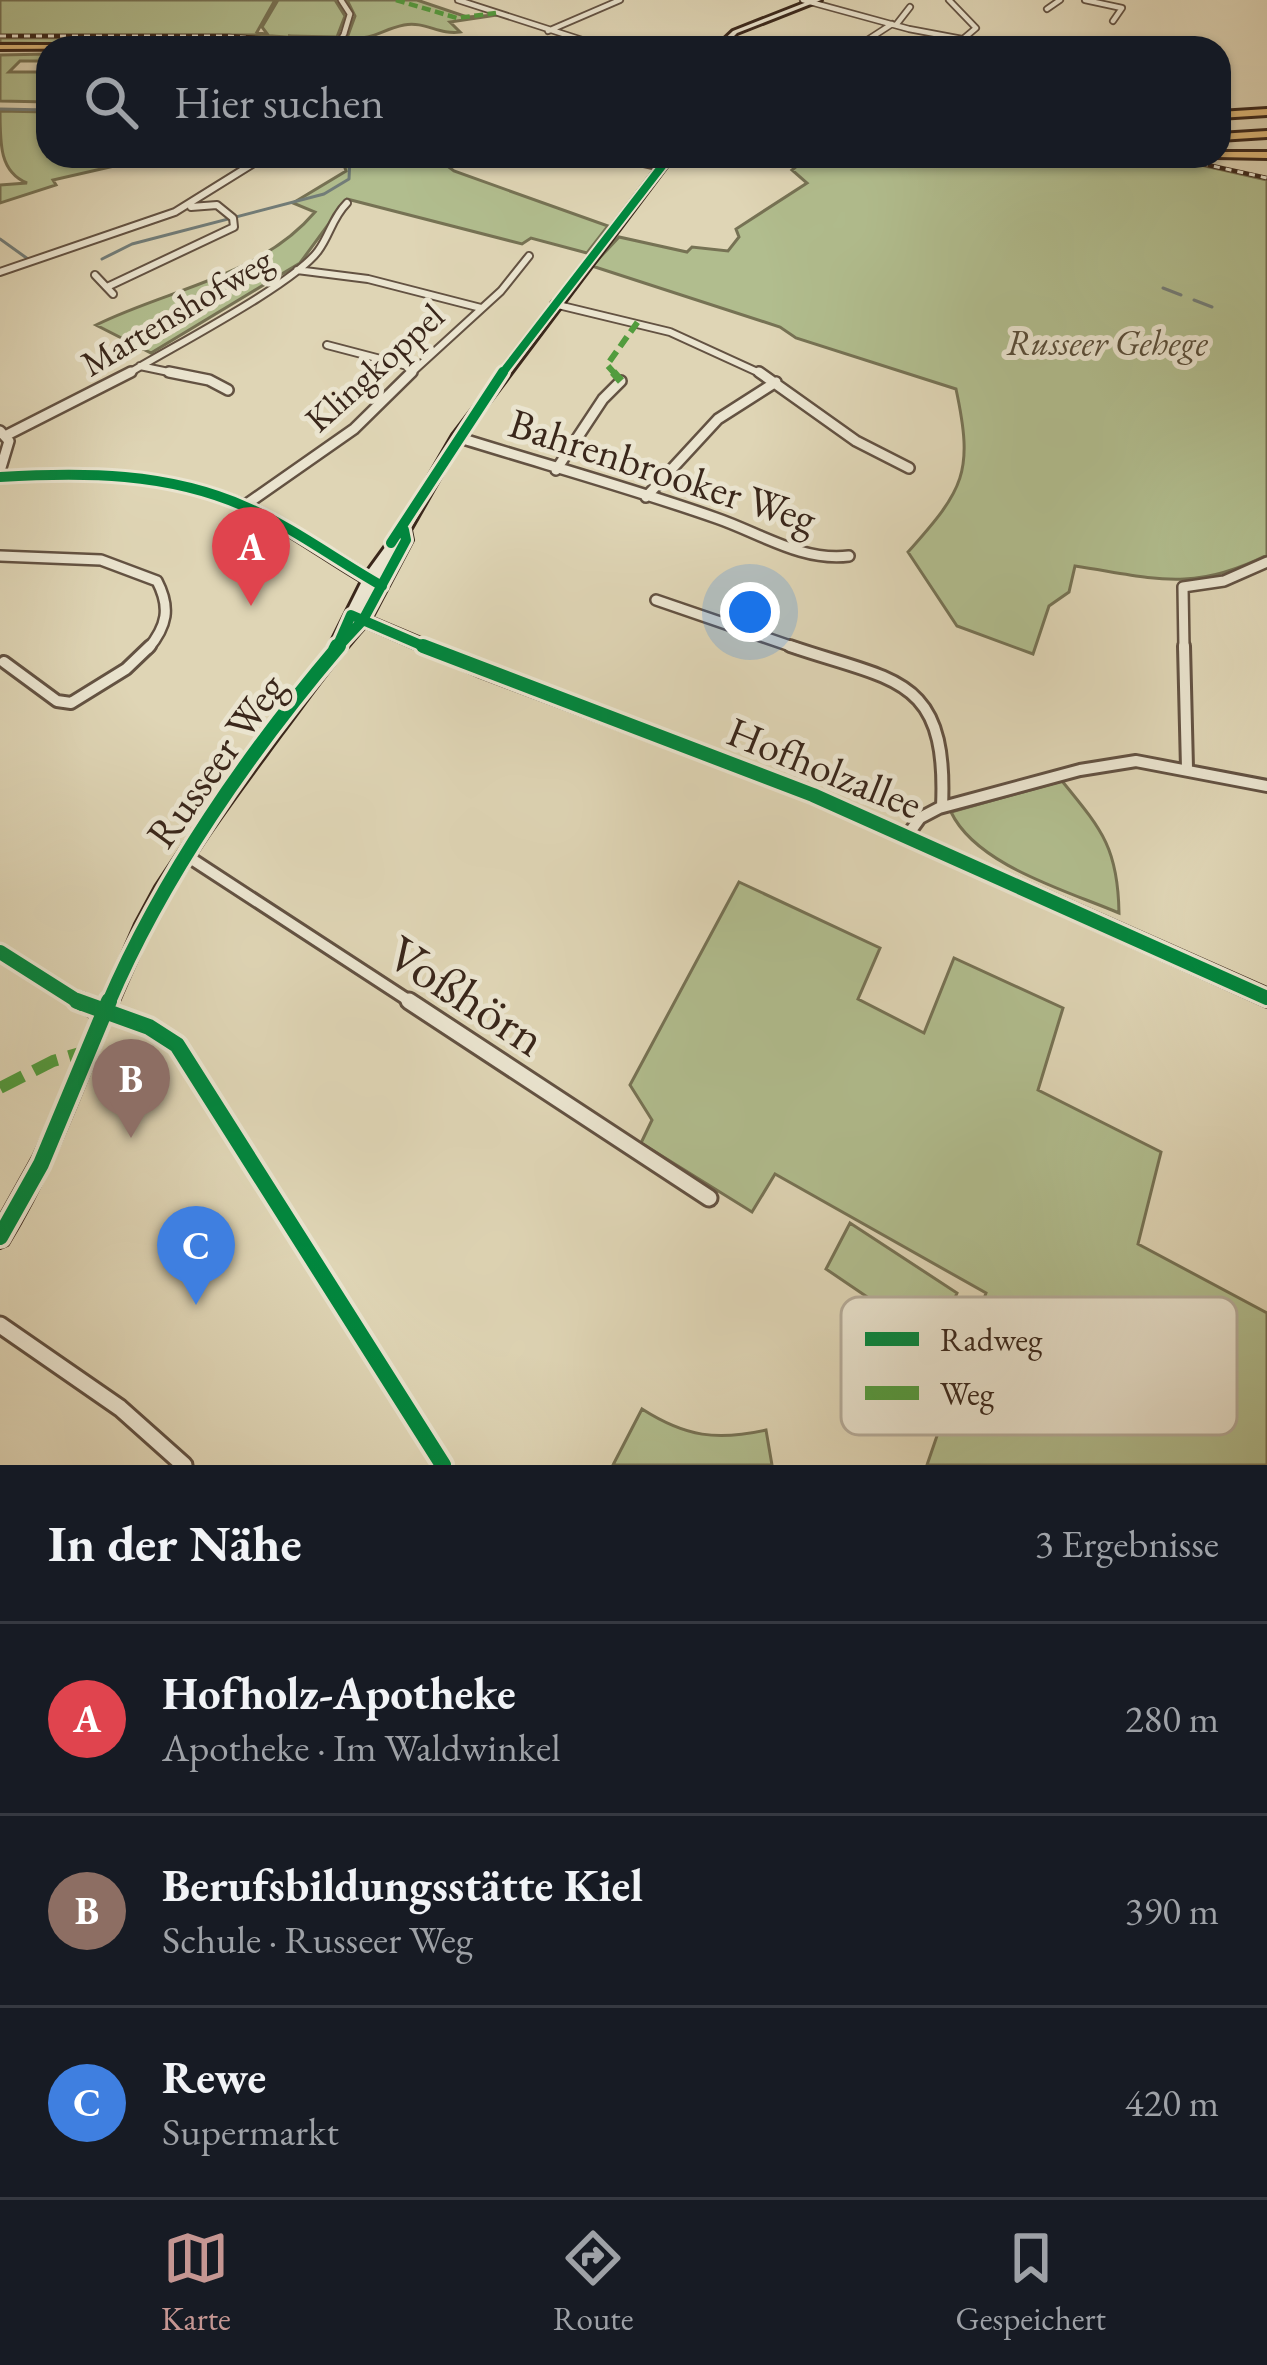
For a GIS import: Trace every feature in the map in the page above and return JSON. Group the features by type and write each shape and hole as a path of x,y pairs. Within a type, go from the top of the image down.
{"highway":[{"path":"0,49 36,49"},
{"path":"0,49 36,50"},
{"path":"1231,114 1267,112"},
{"path":"1231,139 1267,137"},
{"path":"1231,155 1267,155"}],"street":[{"path":"341,0 350,14 343,36"},
{"path":"458,0 566,36"},
{"path":"548,31 620,0"},
{"path":"949,0 975,22 976,28 967,36"},
{"path":"1047,10 1060,0"},
{"path":"1085,0 1122,8 1113,20"},
{"path":"730,36 811,1 948,36"},
{"path":"875,36 910,7"},
{"path":"182,209 246,168"},
{"path":"0,474 120,477 188,488 244,506 375,583 406,540 404,530 457,437 661,168"},
{"name":"Martenshofweg","path":"0,474 3,433 140,366 297,270 318,252 333,217 347,203"},
{"path":"0,272 182,209 214,204 234,218 232,229 220,237 110,291 95,275"},
{"name":"Klingkoppel","path":"244,506 354,429 516,275 529,256"},
{"path":"297,270 352,275 481,308"},
{"path":"554,304 657,326 776,382 846,438 908,468"},
{"path":"326,345 415,368"},
{"path":"140,366 209,380 228,391"},
{"path":"556,470 603,399 621,381"},
{"path":"646,497 718,419 776,382"},
{"name":"Bahrenbrooker Weg","path":"457,437 717,518 807,554 826,559 849,556"},
{"path":"0,556 72,557 125,566 157,581 169,610 164,629 152,645 71,703 57,701 4,662"},
{"path":"1187,768 1183,587 1224,581 1267,562"},
{"name":"Russeer Weg","path":"0,1237 31,1183 101,1014 184,854 335,650 375,583"},
{"path":"656,600 908,686 932,715 944,777 942,806"},
{"name":"Hofholzallee","path":"357,618 907,836 1267,998"},
{"path":"907,836 920,818 942,806 1104,765 1136,761 1267,786"},
{"name":"Voßhörn","path":"184,854 709,1198"},
{"path":"0,952 101,1014"},
{"path":"0,1325 120,1408 184,1465"}],"green space":[{"path":"0,0 275,0 257,32 268,35 262,27 278,0 335,0 345,16 337,36 0,35"},
{"path":"347,0 417,0 467,17 497,15 450,22 460,32 412,24 370,36 348,36 355,16"},
{"path":"0,38 36,38 36,43 0,43"},
{"path":"36,54 36,61 20,61 9,72 36,72 36,102 0,101 0,55"},
{"path":"0,111 36,112 36,168 106,168 53,180 56,185 0,203 0,185 27,183 11,172 1,146"},
{"path":"450,168 608,226 587,253 531,238 522,244 347,199 300,263 151,353 96,325 268,252 315,212 293,203 346,171"},
{"name":"Russeer Gehege","path":"1214,168 1267,180 1267,555 1194,578 1150,578 1075,566 1069,592 1049,606 1033,654 957,626 908,552 942,512 960,478 964,441 956,389 592,266 619,237 687,252 692,247 728,251 739,237 736,229 807,183 792,170"},
{"path":"1062,781 1105,841 1115,872 1119,913 1001,861 963,831 951,812"},
{"path":"739,882 880,948 858,999 924,1033 954,958 1063,1008 1038,1090 1161,1152 1138,1244 1267,1313 1267,1465 927,1465 937,1435 1237,1435 1237,1297 985,1297 986,1293 775,1174 752,1212 641,1143 652,1120 630,1085"},
{"path":"850,1223 957,1293 955,1297 867,1297 826,1269"},
{"path":"642,1409 673,1426 702,1434 766,1430 772,1465 613,1465"}],"waterway":[{"path":"0,109 36,110"},
{"path":"102,259 132,244 324,194 349,179 349,168"},
{"path":"0,239 28,259"},
{"path":"1163,288 1181,295"},
{"path":"1194,300 1212,307"}],"railway":[{"path":"0,36 36,36"},
{"path":"36,36 229,36"},
{"path":"1222,168 1267,178"}],"marked path":[{"path":"396,0 457,18 496,13"},
{"path":"621,381 607,365 639,320"},
{"path":"0,1088 53,1061 87,1051"}],"cycle path":[{"path":"391,543 499,377 661,168"},
{"path":"0,477 125,477 217,495 263,516 382,586"},
{"path":"0,1237 41,1164 124,967 162,892 234,786 335,650 363,620 406,540 404,530"},
{"path":"335,650 351,615 485,672 813,795 1267,998"},
{"path":"0,952 89,1009 149,1027 177,1045 443,1465"}],"place":[{"name":"Hofholz-Apotheke","path":"251,606"},
{"name":"Berufsbildungsstätte Kiel","path":"131,1138"},
{"name":"Rewe","path":"196,1305"}]}
